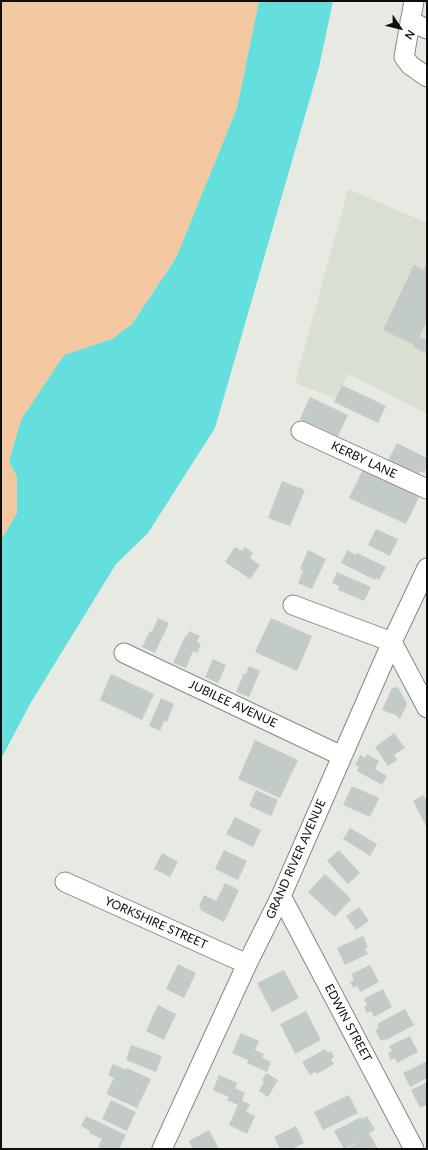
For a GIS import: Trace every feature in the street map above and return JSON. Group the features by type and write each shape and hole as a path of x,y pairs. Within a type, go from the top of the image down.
{"street":[{"path":"414,1 419,25 404,57 410,65 427,77"},
{"name":"KERBY LANE","path":"301,431 427,489"},
{"name":"GRAND RIVER AVENUE","path":"162,1149 247,964 281,896 392,642 427,568"},
{"path":"292,605 392,642 427,708"},
{"name":"JUBILEE AVENUE","path":"124,653 342,756"},
{"name":"YORKSHIRE STREET","path":"65,882 247,964"},
{"name":"EDWIN STREET","path":"281,896 414,1149"}],"shaded area":[{"path":"1,1 259,1 237,108 176,258 132,324 112,339 64,355 21,420 9,460 17,477 17,513 1,540"},
{"path":"348,189 427,223 427,414 348,374 337,399 295,383"}],"water":[{"path":"259,1 333,1 319,67 215,428 148,533 116,564 30,704 1,759 1,540 17,513 17,477 9,461 21,420 64,355 112,339 132,324 176,258 237,108"}],"building":[{"path":"427,262 427,321 419,337 427,340 427,349 425,353 413,347 414,345 383,330 414,265 423,270"},
{"path":"342,385 386,406 378,423 334,402"},
{"path":"310,397 348,415 338,436 300,419"},
{"path":"397,443 427,458 427,466 424,473 420,471 418,475 388,460"},
{"path":"364,467 421,493 406,524 349,498"},
{"path":"282,481 305,490 290,526 268,518"},
{"path":"376,529 398,539 390,556 368,545"},
{"path":"235,547 242,551 245,547 253,553 250,558 260,565 250,579 225,562"},
{"path":"308,550 326,559 312,589 298,583 303,571 300,569"},
{"path":"347,550 356,555 357,553 386,567 379,580 376,578 375,580 341,563"},
{"path":"337,572 371,587 364,601 338,590 339,586 332,583"},
{"path":"158,618 169,623 155,653 142,647 150,631 152,632"},
{"path":"271,618 312,636 297,671 255,652"},
{"path":"189,631 200,636 197,642 201,644 197,653 193,651 186,668 173,663 185,636 187,636"},
{"path":"213,659 226,665 218,683 205,677"},
{"path":"249,666 260,671 249,697 236,692 244,673 246,674"},
{"path":"111,674 154,694 142,720 100,700"},
{"path":"398,687 407,704 400,719 397,717 398,716 382,710 392,688"},
{"path":"161,698 174,704 167,722 164,721 160,731 149,726"},
{"path":"394,733 405,748 394,755 397,760 388,766 375,747"},
{"path":"255,740 298,760 280,798 238,779"},
{"path":"367,754 379,761 375,769 387,776 382,785 357,771 359,767 355,765 360,755 365,758"},
{"path":"352,786 379,798 370,817 343,805"},
{"path":"256,790 278,800 271,816 249,806"},
{"path":"423,795 427,801 427,828 413,801"},
{"path":"235,817 261,830 253,847 226,834"},
{"path":"350,828 377,844 370,856 343,839"},
{"path":"224,850 247,861 238,880 215,869"},
{"path":"339,850 360,873 348,884 327,861"},
{"path":"162,853 178,862 170,877 154,869"},
{"path":"325,874 351,899 335,917 308,892"},
{"path":"225,883 239,890 224,922 200,910 201,908 199,906 204,895 216,901"},
{"path":"359,907 369,921 356,930 346,916"},
{"path":"363,936 368,947 365,948 368,954 345,965 337,948"},
{"path":"178,964 196,973 184,998 166,989"},
{"path":"370,965 379,982 360,992 357,986 353,988 350,982 354,980 351,974"},
{"path":"284,970 299,998 272,1012 257,983"},
{"path":"383,989 392,1007 374,1017 371,1011 367,1013 364,1007 367,1005 364,999"},
{"path":"158,1005 176,1014 164,1040 146,1031"},
{"path":"405,1009 414,1025 386,1040 381,1041 375,1030 379,1028 377,1024"},
{"path":"306,1011 321,1040 295,1054 280,1024"},
{"path":"241,1033 259,1041 255,1050 264,1054 262,1058 271,1062 267,1072 247,1063 248,1060 232,1053"},
{"path":"410,1036 418,1052 397,1063 395,1058 391,1060 388,1053 392,1051 389,1046"},
{"path":"131,1045 162,1056 156,1072 126,1060"},
{"path":"325,1049 328,1053 331,1051 334,1057 331,1059 334,1064 317,1074 316,1071 310,1075 302,1062"},
{"path":"427,1061 427,1078 410,1087 403,1073"},
{"path":"113,1064 126,1070 127,1068 151,1079 137,1108 106,1094 114,1078 108,1075"},
{"path":"266,1073 278,1080 268,1097 259,1091 264,1082 262,1080"},
{"path":"219,1075 237,1083 235,1088 245,1093 242,1101 250,1104 246,1112 255,1116 247,1134 229,1125 238,1105 227,1100 229,1097 213,1090"},
{"path":"427,1082 427,1105 420,1108 411,1090"},
{"path":"349,1095 358,1113 323,1130 314,1112"},
{"path":"111,1100 136,1112 127,1131 102,1119"},
{"path":"86,1116 126,1135 119,1149 103,1149 98,1147 102,1139 89,1133 90,1131 81,1126"},
{"path":"367,1116 375,1130 369,1133 378,1149 346,1149 362,1140 344,1149 334,1131 361,1117 362,1119"},
{"path":"296,1126 304,1143 292,1149 280,1149 274,1137"},
{"path":"209,1130 219,1149 193,1149 189,1141"}]}
